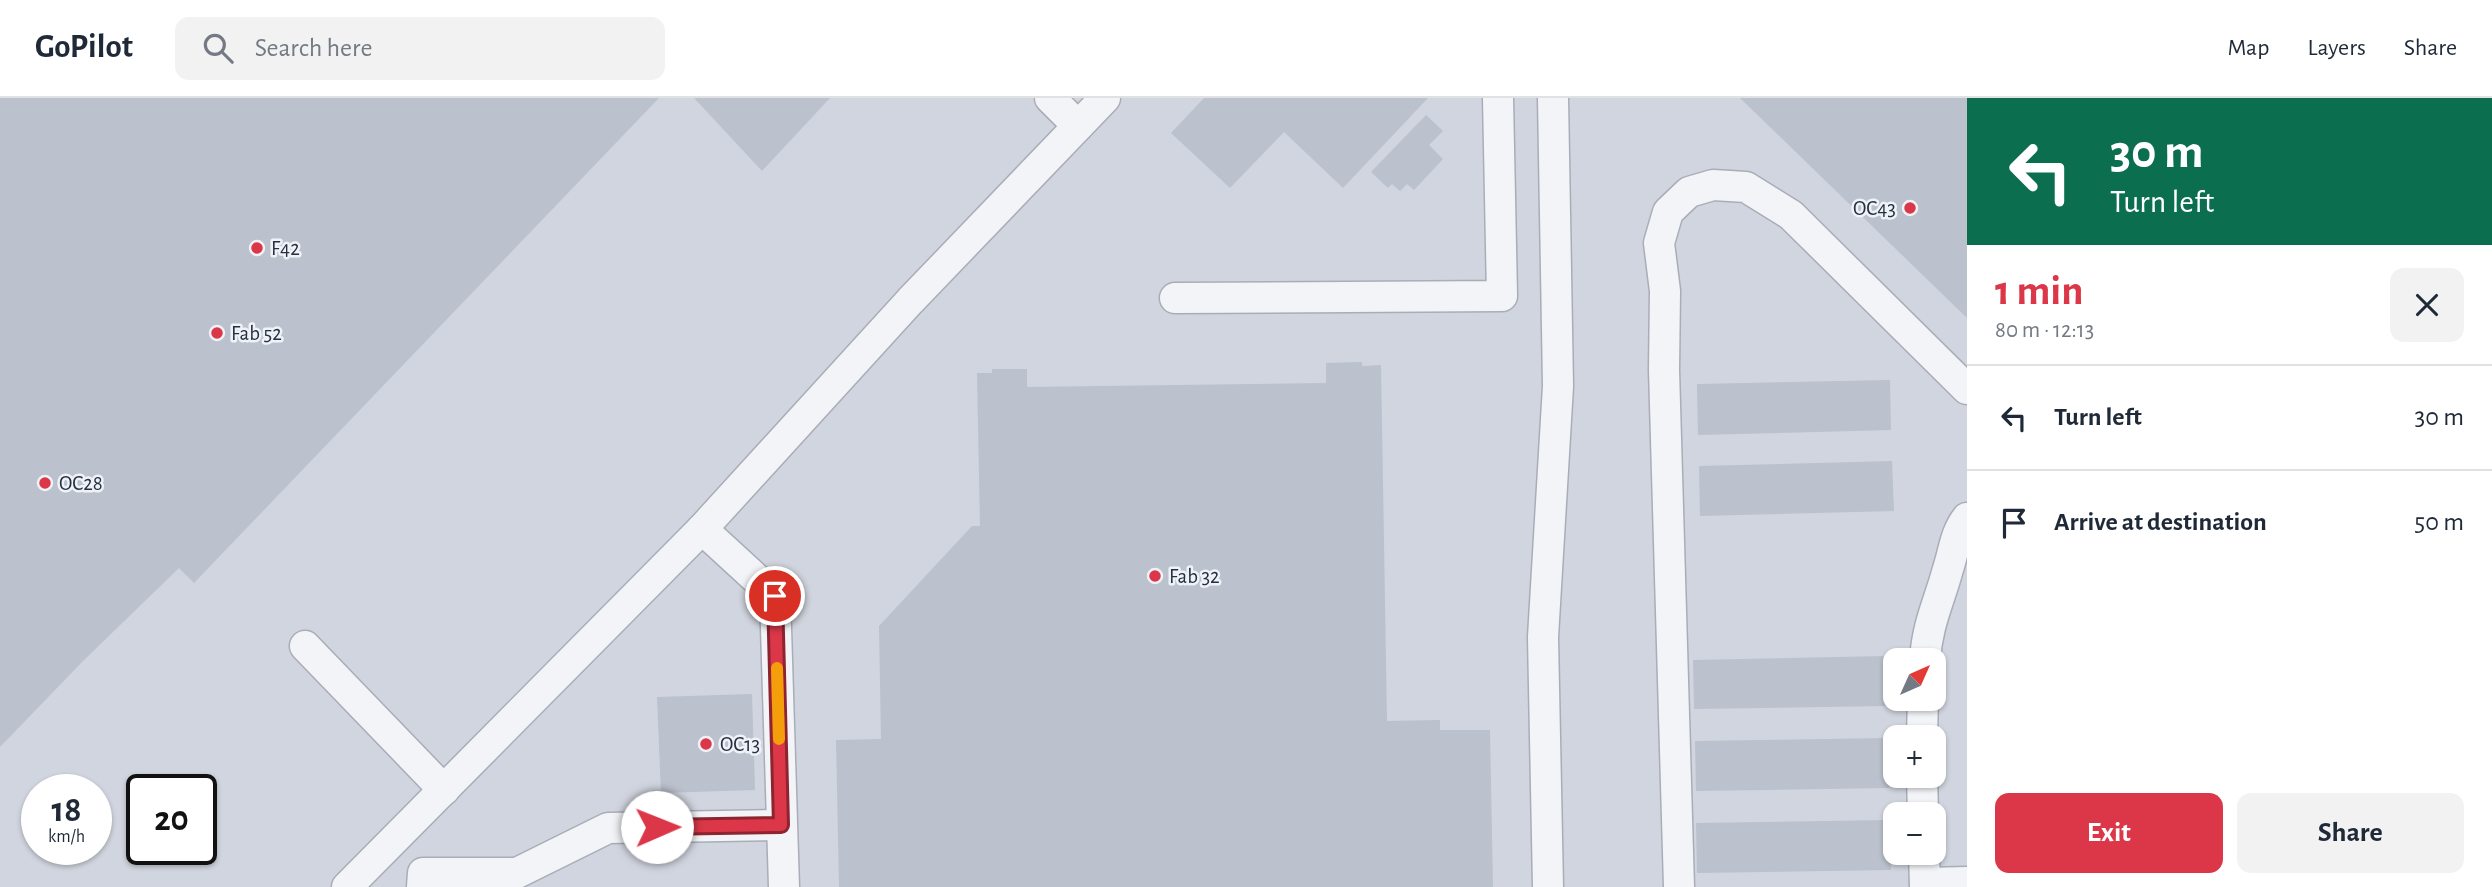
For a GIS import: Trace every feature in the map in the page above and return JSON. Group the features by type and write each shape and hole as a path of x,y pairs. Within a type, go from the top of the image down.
{"lane":[{"path":"1051,98 1078,126"},
{"path":"347,887 702,529 910,301 1105,98"},
{"path":"1175,299 1502,296 1498,98"},
{"path":"1548,887 1543,637 1558,386 1553,98"},
{"path":"1679,887 1664,370 1665,291 1659,243 1668,212 1689,192 1701,188 1713,185 1746,187 1791,215 1967,389"},
{"path":"1925,648 1926,634 1959,528 1967,518"},
{"path":"702,529 775,596 784,887"},
{"path":"305,646 444,790"},
{"path":"422,887 424,873 517,873 608,828 781,825"},
{"path":"1924,865 1925,885 1967,882"}],"shaded area":[{"path":"0,98 1967,98 1967,887 0,887"}],"building":[{"name":"Fab 52","path":"0,98 659,98 194,583 179,568 83,661 0,747"},
{"path":"694,98 830,98 762,171"},
{"path":"1204,98 1428,98 1343,188 1284,132 1230,188 1171,133"},
{"name":"OC43","path":"1740,98 1967,98 1967,318"},
{"path":"1426,115 1443,131 1429,145 1443,159 1414,190 1407,184 1400,191 1392,184 1388,188 1371,172"},
{"name":"Fab 32","path":"1362,362 1362,366 1381,365 1387,721 1440,720 1440,730 1490,730 1493,887 839,887 836,740 881,739 879,626 972,526 980,526 977,373 992,373 992,369 1027,369 1027,387 1326,383 1326,363"},
{"path":"1890,380 1891,430 1698,435 1697,384"},
{"path":"1892,461 1894,511 1700,516 1699,466"},
{"path":"1883,656 1883,706 1694,709 1693,660"},
{"name":"OC13","path":"752,694 755,790 661,793 657,697"},
{"path":"1883,738 1883,788 1889,788 1696,791 1695,741"},
{"path":"1883,820 1883,865 1891,865 1891,870 1697,873 1696,823"}],"slow traffic":[{"path":"777,668 779,739"}],"place":[{"name":"OC43","path":"1910,208"},
{"name":"F42","path":"257,248"},
{"name":"Fab 52","path":"217,333"},
{"name":"OC28","path":"45,483"},
{"name":"Fab 32","path":"1155,576"},
{"name":"OC13","path":"706,744"}],"route":[{"path":"657,827 781,825 775,596"}]}
